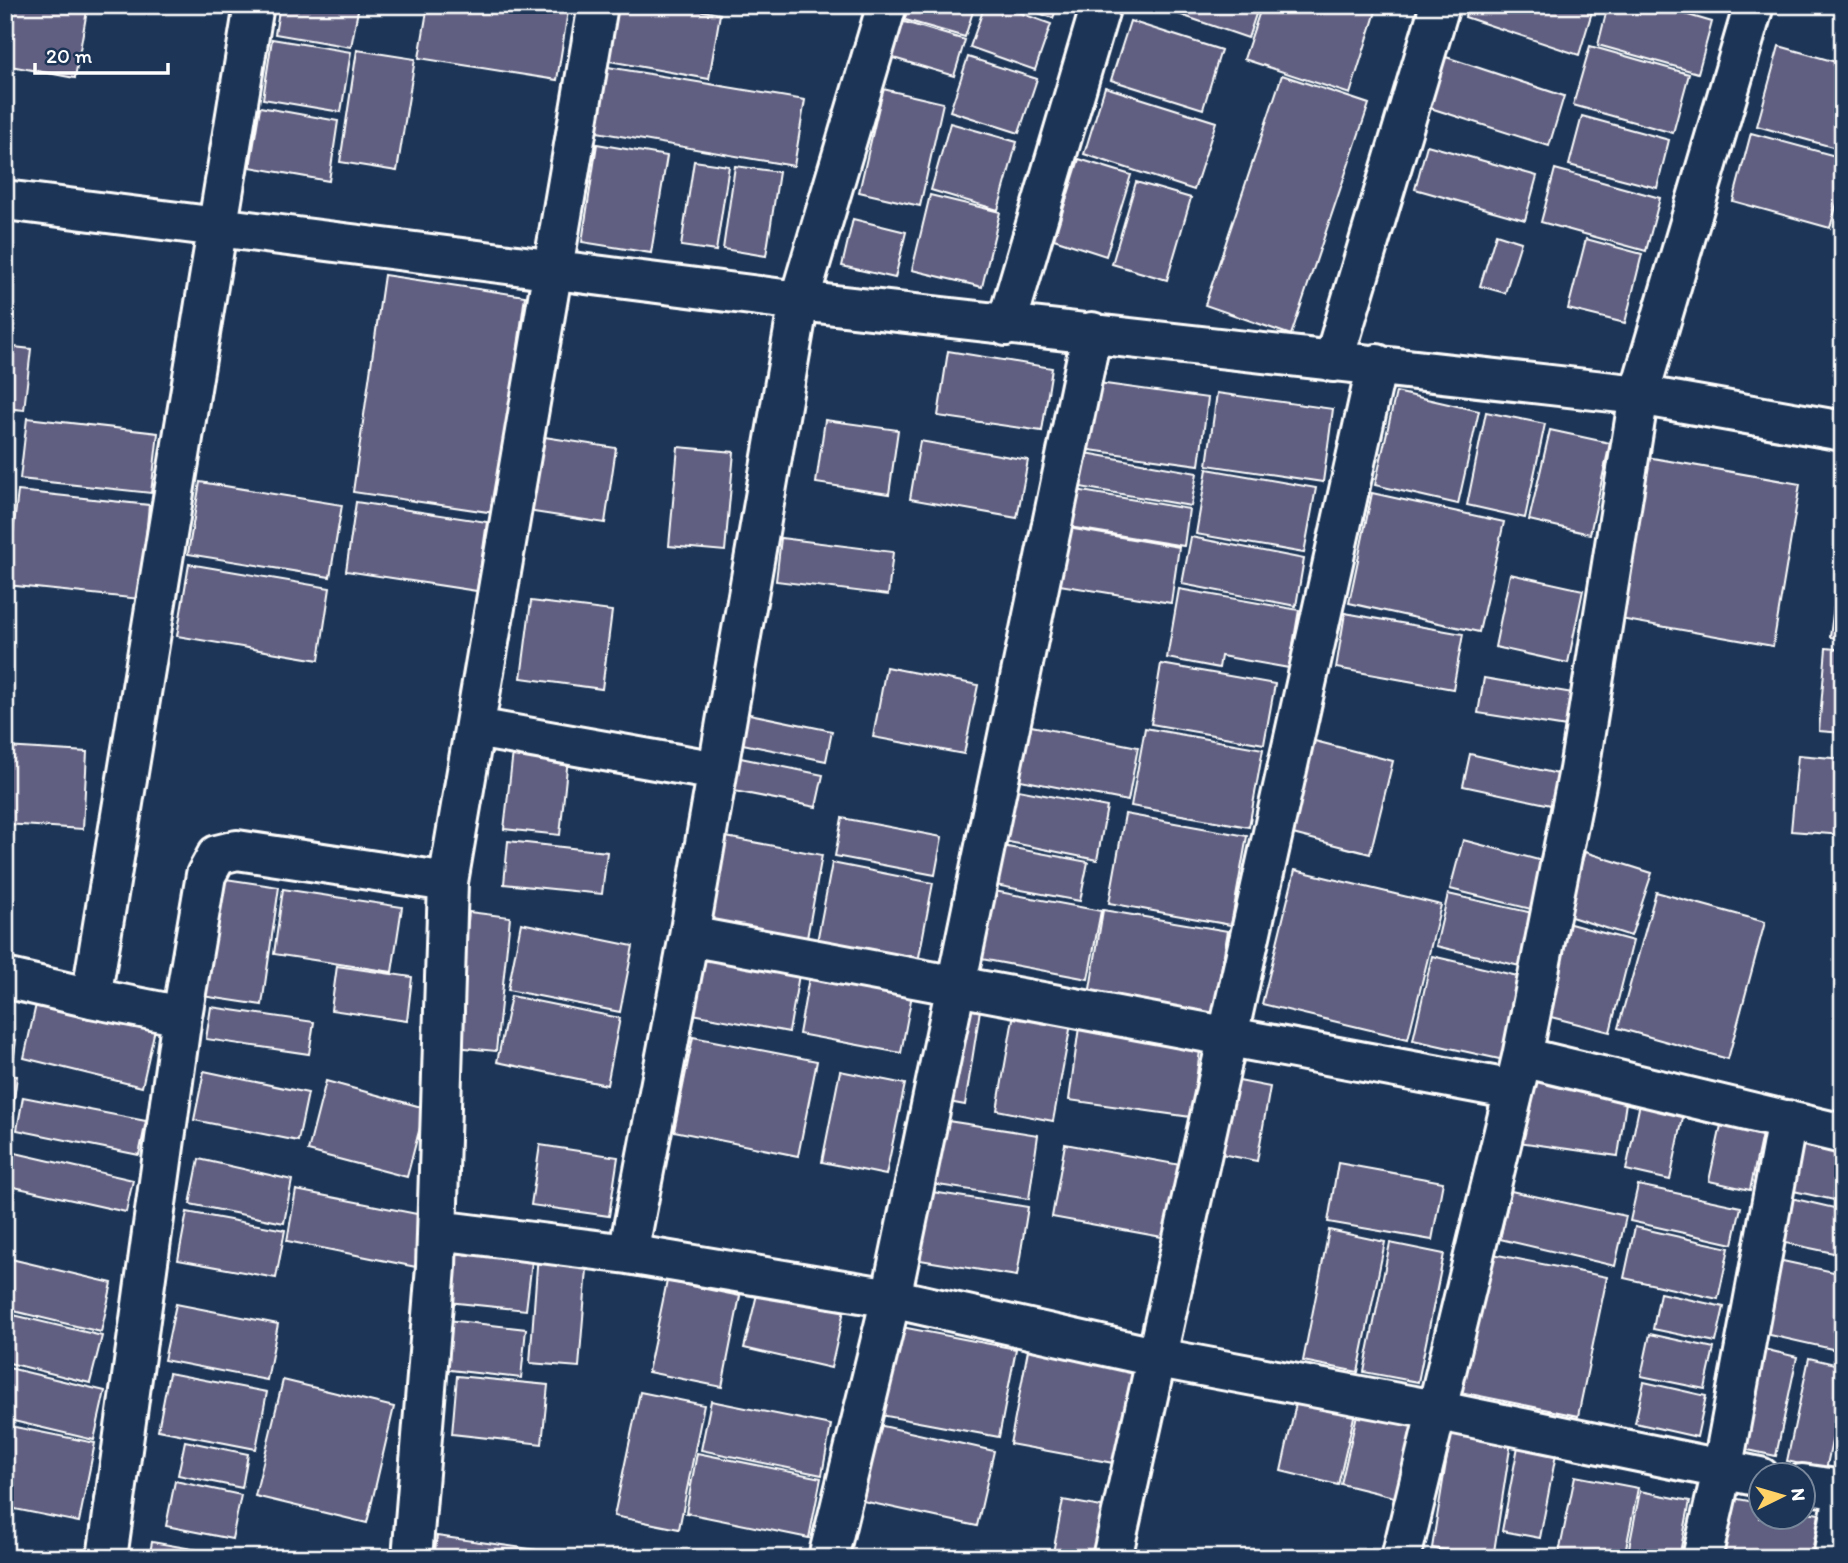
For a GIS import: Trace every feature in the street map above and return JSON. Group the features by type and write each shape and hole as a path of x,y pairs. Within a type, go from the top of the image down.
{"street":[{"path":"91,998 254,5"},
{"path":"412,1558 438,1230 448,882 598,5"},
{"path":"628,1254 689,936 799,301 887,5"},
{"path":"1006,326 1101,5"},
{"path":"1334,362 1440,5"},
{"path":"1401,1558 1518,1073 1581,757 1639,396 1754,5"},
{"path":"5,200 1006,326 1092,332 1639,396 1843,431"},
{"path":"828,1558 891,1298 1092,332"},
{"path":"1112,1558 1159,1357 1377,364"},
{"path":"476,728 717,771"},
{"path":"107,1558 182,1016 206,875 217,855 237,850 448,882"},
{"path":"689,936 1229,1035 1518,1073 1787,1120 1843,1134"},
{"path":"5,978 182,1016"},
{"path":"1702,1558 1722,1471 1787,1120"},
{"path":"438,1230 628,1254 891,1298 1159,1357 1435,1409 1746,1475"},
{"path":"1816,1486 1843,1490"},
{"path":"1833,1558 1843,1500"}],"building":[{"path":"5,5 88,5 75,78 5,65"},
{"path":"280,5 359,5 351,47 275,34"},
{"path":"428,5 569,5 557,80 419,58"},
{"path":"618,5 669,5 720,14 709,79 609,61"},
{"path":"905,5 975,5 965,37 902,19"},
{"path":"985,5 998,5 1051,24 1035,70 970,47"},
{"path":"1015,5 1058,5 1053,18"},
{"path":"1152,5 1259,5 1248,38"},
{"path":"1262,5 1378,5 1350,94 1244,59"},
{"path":"1468,5 1594,5 1579,55 1465,17"},
{"path":"1608,5 1654,5 1712,22 1698,73 1598,45"},
{"path":"901,21 965,40 954,76 890,57"},
{"path":"1130,21 1221,50 1203,109 1111,80"},
{"path":"272,39 351,52 341,112 263,99"},
{"path":"1590,46 1689,74 1673,133 1573,105"},
{"path":"1779,46 1843,64 1843,150 1757,126"},
{"path":"357,50 415,59 397,171 340,162"},
{"path":"1437,54 1564,96 1549,146 1421,105"},
{"path":"968,57 1037,79 1019,133 950,111"},
{"path":"608,67 805,100 794,166 597,132"},
{"path":"1282,75 1369,104 1291,335 1205,305"},
{"path":"1105,87 1216,122 1194,190 1084,154"},
{"path":"883,89 943,103 920,206 859,192"},
{"path":"260,107 338,121 329,181 250,167"},
{"path":"1582,116 1669,140 1657,188 1569,165"},
{"path":"950,123 1017,142 998,210 931,190"},
{"path":"1751,133 1843,158 1843,182 1830,228 1733,201"},
{"path":"597,144 667,156 651,253 582,242"},
{"path":"1427,145 1537,176 1525,220 1415,189"},
{"path":"1079,159 1131,175 1106,256 1054,239"},
{"path":"694,161 729,166 716,251 681,246"},
{"path":"735,166 779,172 766,256 723,249"},
{"path":"1555,169 1660,198 1646,251 1541,222"},
{"path":"1136,182 1191,198 1167,280 1112,264"},
{"path":"930,195 1000,212 982,287 912,270"},
{"path":"853,219 906,232 895,278 842,266"},
{"path":"1496,234 1521,242 1505,293 1480,286"},
{"path":"1586,239 1642,254 1625,323 1568,309"},
{"path":"384,275 525,296 495,513 353,492"},
{"path":"5,346 31,349 24,410 5,408"},
{"path":"948,351 1052,368 1042,431 938,416"},
{"path":"1091,382 1208,398 1199,465 1082,449"},
{"path":"1396,392 1479,411 1458,504 1375,485"},
{"path":"1217,393 1333,409 1323,482 1207,465"},
{"path":"1486,412 1545,424 1525,518 1467,505"},
{"path":"27,418 158,433 151,493 20,479"},
{"path":"825,420 898,430 889,494 816,483"},
{"path":"1550,430 1610,443 1590,534 1529,520"},
{"path":"538,436 616,448 605,523 527,511"},
{"path":"920,441 1028,460 1017,518 910,499"},
{"path":"678,447 734,452 725,551 669,546"},
{"path":"1075,451 1197,473 1191,506 1069,485"},
{"path":"1647,457 1800,484 1773,646 1620,619"},
{"path":"1207,469 1316,488 1304,553 1196,534"},
{"path":"200,482 342,505 330,577 188,554"},
{"path":"1070,489 1189,509 1184,546 1063,526"},
{"path":"18,491 149,505 140,599 7,585"},
{"path":"1372,493 1504,522 1479,632 1349,603"},
{"path":"356,502 487,522 477,591 346,571"},
{"path":"1056,526 1179,547 1171,603 1047,583"},
{"path":"1191,537 1304,559 1296,606 1182,584"},
{"path":"781,538 893,552 888,595 776,581"},
{"path":"189,564 330,588 319,660 177,636"},
{"path":"1839,567 1843,568 1843,639 1830,637"},
{"path":"1510,574 1583,590 1568,663 1495,647"},
{"path":"1179,589 1299,610 1289,668 1221,656 1219,668 1167,658"},
{"path":"531,601 612,611 602,689 521,678"},
{"path":"1345,613 1463,634 1453,689 1336,668"},
{"path":"1826,648 1843,650 1843,733 1819,731"},
{"path":"1161,664 1275,684 1264,744 1151,724"},
{"path":"886,667 978,685 964,754 873,737"},
{"path":"1484,678 1573,693 1567,727 1478,713"},
{"path":"740,712 832,731 826,761 733,742"},
{"path":"1016,723 1138,747 1128,801 1005,777"},
{"path":"1145,728 1263,749 1249,827 1131,806"},
{"path":"1307,739 1393,761 1370,854 1285,832"},
{"path":"5,747 87,752 83,829 5,824"},
{"path":"513,752 568,758 560,835 504,829"},
{"path":"1470,754 1558,774 1551,805 1463,786"},
{"path":"1798,755 1843,759 1843,835 1791,831"},
{"path":"731,756 823,775 816,807 724,789"},
{"path":"1003,787 1107,807 1097,860 994,839"},
{"path":"1125,814 1247,836 1231,925 1109,903"},
{"path":"842,818 942,837 935,875 835,856"},
{"path":"710,834 822,855 805,949 694,928"},
{"path":"1463,840 1550,863 1539,911 1450,889"},
{"path":"508,841 607,852 602,894 504,884"},
{"path":"997,845 1088,862 1080,901 990,884"},
{"path":"1585,852 1652,873 1631,936 1565,915"},
{"path":"832,863 933,883 918,962 817,942"},
{"path":"1295,870 1441,905 1408,1039 1262,1004"},
{"path":"219,878 279,887 262,1005 202,996"},
{"path":"283,889 402,907 392,972 274,954"},
{"path":"989,890 1101,911 1088,979 976,958"},
{"path":"1656,892 1765,922 1728,1059 1618,1028"},
{"path":"1448,894 1537,914 1524,967 1436,946"},
{"path":"1103,910 1228,931 1212,1022 1088,1001"},
{"path":"469,912 510,917 496,1051 455,1047"},
{"path":"1563,922 1633,941 1610,1032 1539,1014"},
{"path":"521,923 633,946 620,1012 508,990"},
{"path":"698,951 800,969 789,1032 687,1013"},
{"path":"1432,956 1522,977 1504,1060 1413,1040"},
{"path":"337,966 412,977 407,1021 331,1010"},
{"path":"811,966 914,984 901,1053 799,1034"},
{"path":"956,986 983,991 965,1105 938,1100"},
{"path":"39,991 157,1020 142,1087 24,1058"},
{"path":"511,996 620,1018 607,1085 497,1062"},
{"path":"5,1000 10,1000 6,1034 5,1034"},
{"path":"211,1007 314,1022 309,1054 206,1039"},
{"path":"1014,1013 1071,1024 1053,1121 997,1110"},
{"path":"1079,1027 1201,1044 1191,1117 1069,1100"},
{"path":"693,1037 817,1061 798,1156 674,1131"},
{"path":"5,1038 16,1040 12,1073 5,1072"},
{"path":"204,1071 308,1093 298,1141 194,1120"},
{"path":"840,1071 905,1084 886,1175 822,1162"},
{"path":"5,1075 17,1076 12,1116 5,1115"},
{"path":"1528,1075 1628,1089 1618,1156 1518,1142"},
{"path":"1234,1080 1270,1087 1257,1161 1221,1154"},
{"path":"326,1081 425,1108 407,1177 308,1151"},
{"path":"23,1097 146,1121 139,1155 17,1130"},
{"path":"1640,1103 1684,1113 1670,1180 1626,1170"},
{"path":"1723,1116 1764,1125 1750,1190 1709,1181"},
{"path":"935,1119 1038,1135 1029,1199 925,1183"},
{"path":"1800,1141 1843,1150 1843,1202 1789,1190"},
{"path":"1065,1144 1186,1166 1173,1239 1052,1217"},
{"path":"540,1145 618,1157 609,1216 531,1205"},
{"path":"11,1152 133,1180 126,1212 5,1185"},
{"path":"199,1159 292,1180 284,1223 190,1204"},
{"path":"1338,1163 1443,1182 1432,1240 1328,1222"},
{"path":"1638,1185 1741,1207 1733,1244 1630,1221"},
{"path":"296,1190 427,1216 416,1267 287,1241"},
{"path":"926,1191 1028,1207 1017,1276 914,1259"},
{"path":"1511,1191 1626,1216 1615,1266 1500,1239"},
{"path":"1791,1198 1843,1210 1843,1255 1781,1242"},
{"path":"187,1212 285,1230 276,1278 178,1260"},
{"path":"1635,1227 1729,1248 1718,1299 1624,1278"},
{"path":"1329,1230 1385,1242 1358,1372 1303,1361"},
{"path":"1390,1243 1444,1254 1418,1382 1364,1372"},
{"path":"453,1253 532,1261 526,1310 448,1302"},
{"path":"538,1253 588,1257 579,1367 530,1363"},
{"path":"1488,1253 1607,1277 1578,1416 1460,1392"},
{"path":"11,1259 112,1283 101,1332 5,1309 5,1282"},
{"path":"1778,1260 1843,1274 1841,1351 1761,1333"},
{"path":"667,1281 740,1296 722,1387 648,1372"},
{"path":"759,1286 845,1306 831,1368 744,1348"},
{"path":"1660,1293 1724,1307 1716,1342 1653,1329"},
{"path":"176,1304 278,1324 267,1380 164,1360"},
{"path":"5,1313 102,1336 90,1383 5,1362"},
{"path":"447,1320 526,1329 521,1378 442,1369"},
{"path":"886,1324 1016,1349 999,1437 870,1413"},
{"path":"1650,1334 1714,1348 1705,1389 1641,1376"},
{"path":"1751,1346 1797,1357 1776,1456 1729,1446"},
{"path":"1028,1350 1141,1371 1124,1465 1010,1444"},
{"path":"1809,1358 1843,1366 1843,1389 1826,1470 1816,1468 1816,1462 1787,1461"},
{"path":"5,1367 105,1391 94,1440 5,1419"},
{"path":"169,1373 267,1392 256,1449 158,1430"},
{"path":"457,1376 548,1385 542,1444 452,1434"},
{"path":"283,1380 394,1407 367,1523 255,1496"},
{"path":"1644,1382 1706,1396 1697,1437 1635,1423"},
{"path":"1299,1390 1357,1404 1338,1485 1281,1471"},
{"path":"640,1392 704,1405 679,1529 614,1516"},
{"path":"711,1401 831,1425 822,1475 701,1450"},
{"path":"1359,1406 1417,1420 1398,1498 1341,1484"},
{"path":"865,1422 994,1451 977,1526 849,1498"},
{"path":"5,1425 95,1443 79,1522 5,1507"},
{"path":"1451,1432 1511,1442 1493,1558 1432,1548"},
{"path":"185,1441 248,1454 242,1488 178,1475"},
{"path":"1519,1441 1557,1449 1540,1538 1502,1531"},
{"path":"697,1453 821,1478 809,1538 686,1513"},
{"path":"1575,1476 1638,1488 1624,1558 1558,1558"},
{"path":"175,1481 241,1495 232,1539 166,1526"},
{"path":"1640,1491 1690,1501 1679,1558 1627,1558"},
{"path":"1727,1497 1746,1500 1746,1532 1816,1532 1811,1558 1739,1558 1717,1554"},
{"path":"1063,1500 1118,1510 1109,1558 1052,1558"},
{"path":"437,1536 545,1551 544,1558 434,1558"},
{"path":"152,1542 210,1552 209,1558 149,1558"},
{"path":"1438,1552 1470,1558 1437,1558"}]}
